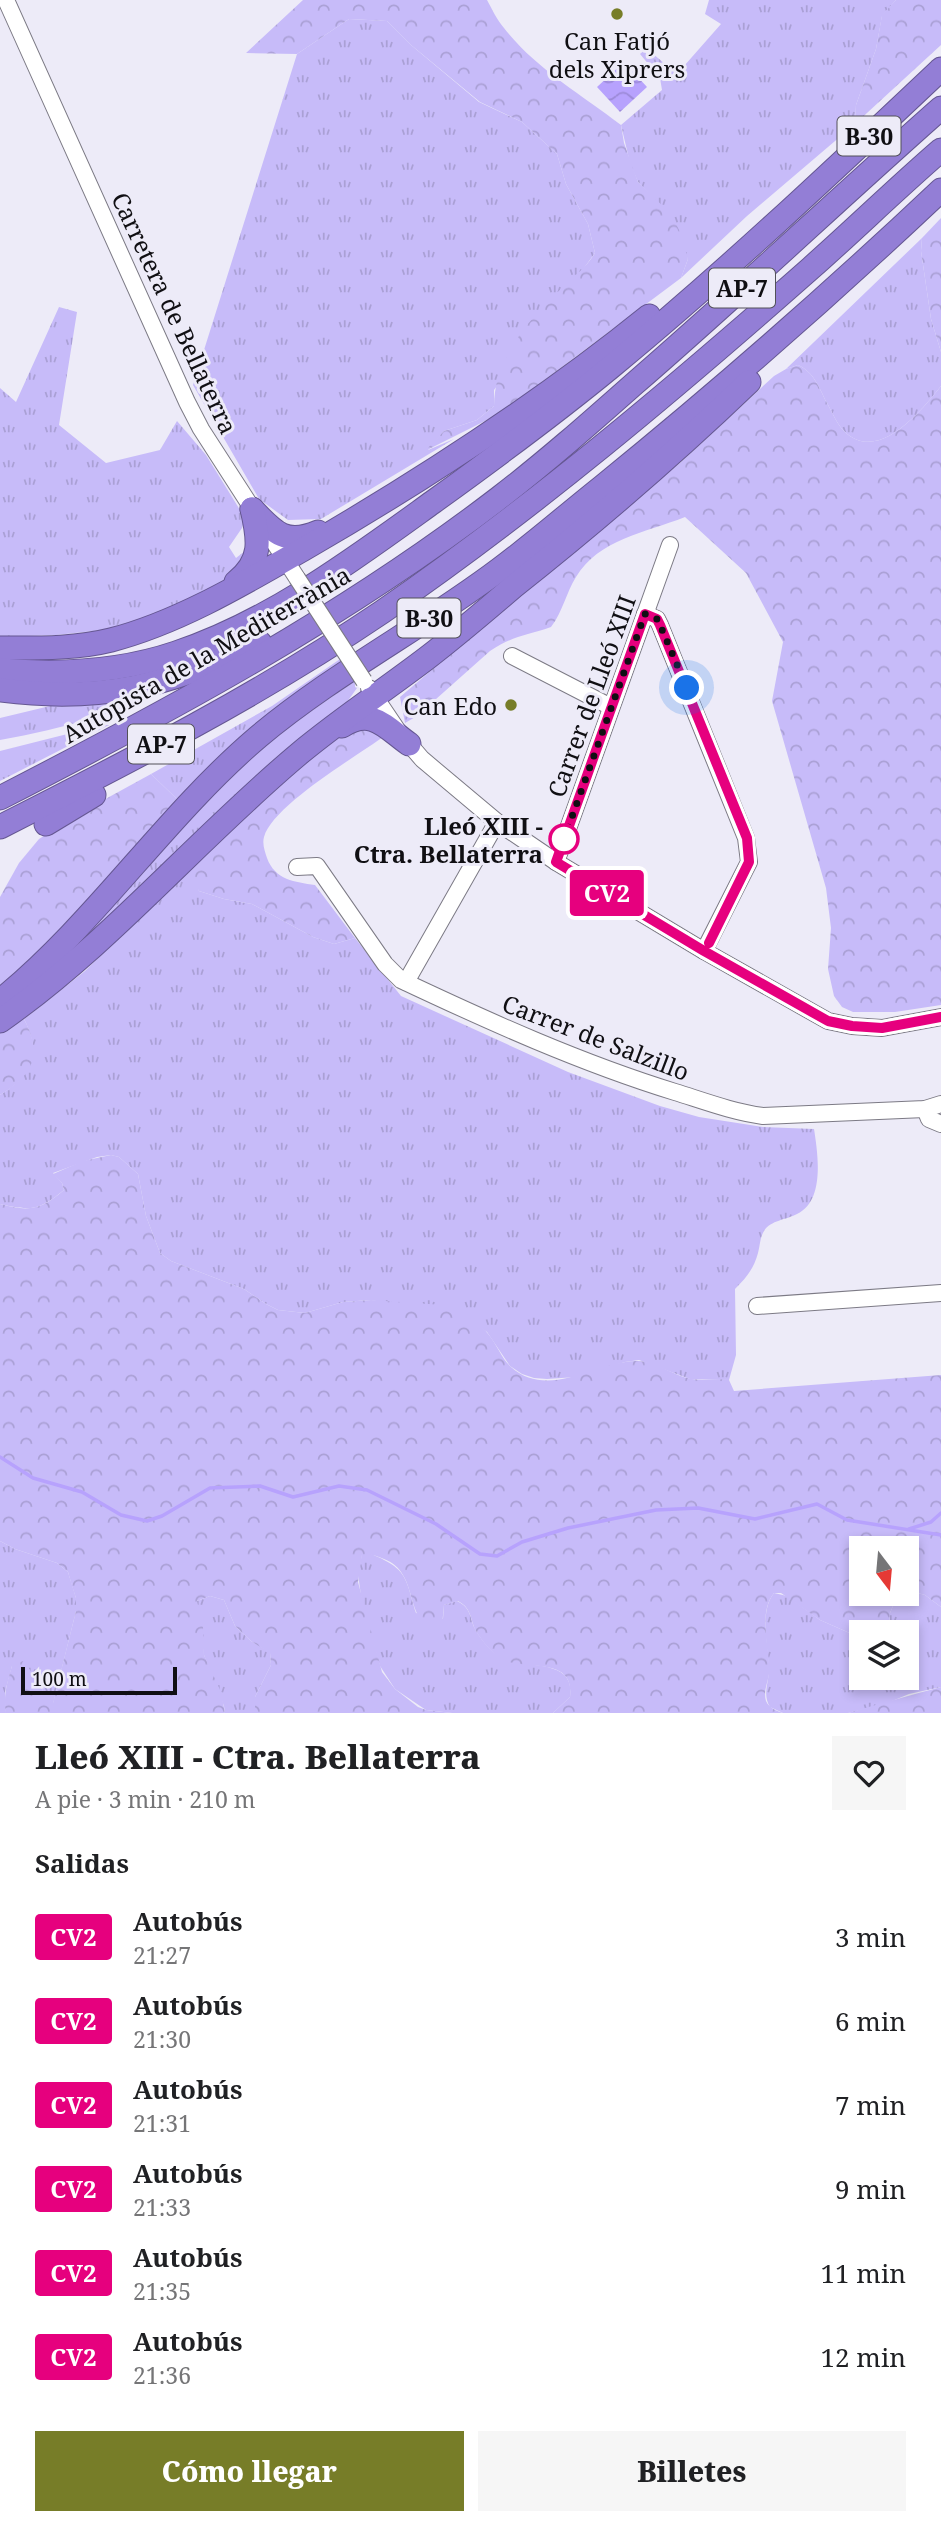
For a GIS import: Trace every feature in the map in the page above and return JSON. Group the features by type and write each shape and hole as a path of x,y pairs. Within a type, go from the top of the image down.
{"highway":[{"name":"B-30","path":"0,670 73,672 153,660 220,636 279,605 394,530 566,402 655,330 941,69"},
{"name":"Autopista de la Mediterrània","path":"0,798 198,693 302,633 413,560 541,465 722,307 941,108"},
{"name":"AP-7","path":"0,827 224,709 382,612 531,502 757,316 941,150"},
{"name":"B-30","path":"0,1001 70,936 189,803 260,736 324,688 499,570 672,429 876,251 941,190"},
{"path":"291,569 382,504 522,412 635,327 719,259 797,203"},
{"path":"0,1021 47,988 81,959 197,845 369,688 370,683 383,682 405,673 562,548 679,449 794,338 876,251"},
{"path":"0,690 56,694 104,692 151,685 207,667 260,643 299,621 460,513 541,465"},
{"path":"0,648 74,646 113,639 169,619 256,577 298,569 305,561 385,509 428,475"},
{"path":"252,509 280,536 293,539 312,535 382,504"},
{"path":"216,596 243,576 255,558 258,536 252,509"},
{"path":"405,673 392,692 390,705 407,742"},
{"path":"46,824 104,790 224,709"},
{"path":"301,752 352,720 363,717 379,722 407,742"}],"street":[{"name":"Carretera de Bellaterra","path":"6,0 201,429 407,742 452,785 497,822 556,862 704,951 828,1021 882,1028 941,1017"},
{"name":"Carrer de Lleó XIII","path":"556,862 670,545"},
{"path":"645,614 657,619 660,625 747,838 749,862 704,951"},
{"path":"512,656 611,707"},
{"path":"406,982 497,822"},
{"name":"Carrer de Salzillo","path":"298,867 317,866 386,964 406,982 521,1035 619,1074 741,1113 763,1116 933,1106"},
{"path":"933,1106 929,1119 941,1124"},
{"path":"757,1306 941,1293"}],"green space":[{"path":"303,0 487,0 501,25 530,56 621,125 624,143 638,182 671,214 680,232 688,259 681,278 499,414 425,451 444,431 477,420 494,406 500,372 516,341 537,313 584,268 595,253 588,224 566,184 557,154 522,122 480,102 411,45 387,21 349,19 297,54 246,53"},
{"path":"709,0 896,0 882,16 876,49 856,105 855,124 747,216 681,278 688,259 653,198 638,182 630,163 621,125 662,90 660,78 640,54 646,48 677,74 721,24 705,14"},
{"path":"896,0 941,0 941,45 855,124 856,105 876,49 882,15"},
{"path":"349,19 387,21 411,45 479,102 522,122 557,154 566,184 588,224 595,253 494,390 494,406 477,420 444,431 428,450 454,439 321,519 288,520 259,499 193,385 297,54"},
{"path":"941,218 941,352 931,319 921,251 922,238"},
{"path":"922,238 921,251 931,319 941,352 941,386 923,408 898,430 871,442 857,440 839,425 809,372 798,365 786,369"},
{"path":"59,307 77,312 59,425 106,463 160,450 177,421 206,455 245,518 242,528 229,547 236,558 250,547 249,554 226,581 170,608 134,621 103,630 0,637 0,388 16,402"},
{"path":"798,365 816,381 841,428 857,440 871,442 898,430 923,408 941,386 941,1005 895,1012 853,1012 842,1007 834,996 828,969 831,928 826,888 772,701 783,642 746,573 685,517 624,539 597,554 576,577 551,627 513,639 490,651 417,716 405,723 400,697 563,558 680,463 774,376"},
{"path":"340,659 344,666 178,800 151,774 272,706"},
{"path":"355,681 357,688 347,702 62,961 177,830 226,780 276,737"},
{"path":"187,683 142,702 95,717 0,740 0,718 50,706"},
{"path":"109,725 0,781 0,751"},
{"path":"358,726 386,735 299,796 271,824 263,842 267,858 275,871 293,881 315,885 355,938 334,944 313,937 252,904 199,891 192,879 191,865 293,772"},
{"path":"151,774 178,800 105,886 0,993 0,897 19,863 39,839"},
{"path":"191,865 199,891 252,904 313,937 334,944 355,938 401,996 568,1072 660,1106 699,1117 763,1127 814,1129 818,1176 812,1199 806,1208 797,1214 767,1227 752,1268 735,1289 736,1355 729,1380 690,1379 639,1360 576,1377 534,1378 510,1366 487,1332 466,1318 371,1300 343,1302 305,1313 278,1310 244,1289 171,1261 160,1253 146,1216 138,1174 119,1157 111,1155 97,1157 53,1173 62,1183 64,1190 41,1206 19,1208 0,1204 0,1095 20,1080 31,1063 32,1043 24,1019 85,971"},
{"path":"24,1019 33,1043 32,1063 20,1080 0,1095 0,1033"},
{"path":"111,1155 119,1157 138,1174 146,1216 160,1253 171,1261 244,1289 278,1310 305,1313 343,1302 371,1300 458,1306 492,1339 511,1367 525,1376 541,1380 572,1377 636,1361 657,1365 692,1379 729,1380 734,1391 941,1375 941,1607 919,1593 919,1536 849,1536 849,1606 893,1606 890,1620 849,1620 849,1633 820,1620 781,1593 774,1593 769,1601 765,1621 769,1674 765,1698 771,1707 783,1713 553,1713 570,1697 570,1684 565,1675 548,1667 514,1663 500,1658 483,1641 467,1609 458,1601 444,1605 442,1626 438,1631 427,1626 415,1608 403,1575 384,1559 365,1554 362,1555 358,1582 382,1672 395,1689 418,1707 452,1713 255,1713 255,1697 271,1665 270,1653 251,1641 235,1626 224,1600 210,1596 197,1601 203,1627 204,1655 221,1692 225,1713 6,1713 6,1690 12,1666 23,1661 53,1703 76,1611 76,1598 68,1572 57,1563 0,1541 0,1204 34,1208 48,1202 64,1190 62,1183 53,1174 83,1161"},
{"path":"0,1541 57,1563 68,1572 76,1598 76,1611 53,1704 44,1694 39,1681 12,1666 5,1692 6,1713 0,1713"},
{"path":"369,1553 391,1564 403,1575 416,1613 443,1619 444,1605 457,1601 461,1603 467,1609 476,1631 492,1651 509,1660 546,1667 565,1675 570,1684 570,1697 553,1713 452,1713 426,1710 395,1689 380,1666 362,1603 358,1574 362,1554"},
{"path":"774,1593 787,1596 820,1620 849,1633 849,1690 919,1690 919,1620 890,1620 893,1606 919,1606 919,1593 941,1607 941,1687 848,1713 783,1713 770,1707 766,1693 769,1669 766,1619 769,1601"},
{"path":"210,1596 224,1600 235,1626 251,1641 270,1652 271,1665 255,1697 255,1713 225,1713 204,1655 197,1608 197,1601"},
{"path":"941,1687 941,1713 848,1713 906,1696"}],"water":[{"path":"624,62 647,87 620,112 597,87"}],"waterway":[{"path":"0,1457 33,1478 82,1492 121,1515 147,1521 162,1516 210,1488 260,1486 293,1497 339,1486 367,1490 436,1524 480,1554 497,1556 522,1542 568,1528 656,1510 698,1508 755,1519 817,1504 847,1520 941,1535"},
{"path":"909,1529 931,1522 941,1513"}],"bus line":[{"name":"CV2","path":"709,943 749,862 747,838 660,625 657,619 645,614 556,862 704,951 828,1021 882,1028 941,1017"}],"place":[{"name":"Can Fatjó dels Xiprers","path":"617,14"},
{"name":"Can Edo","path":"511,705"},
{"name":"Lleó XIII - Ctra. Bellaterra","path":"564,839"}],"route":[{"path":"564,839 645,614 657,619 687,688"}]}
